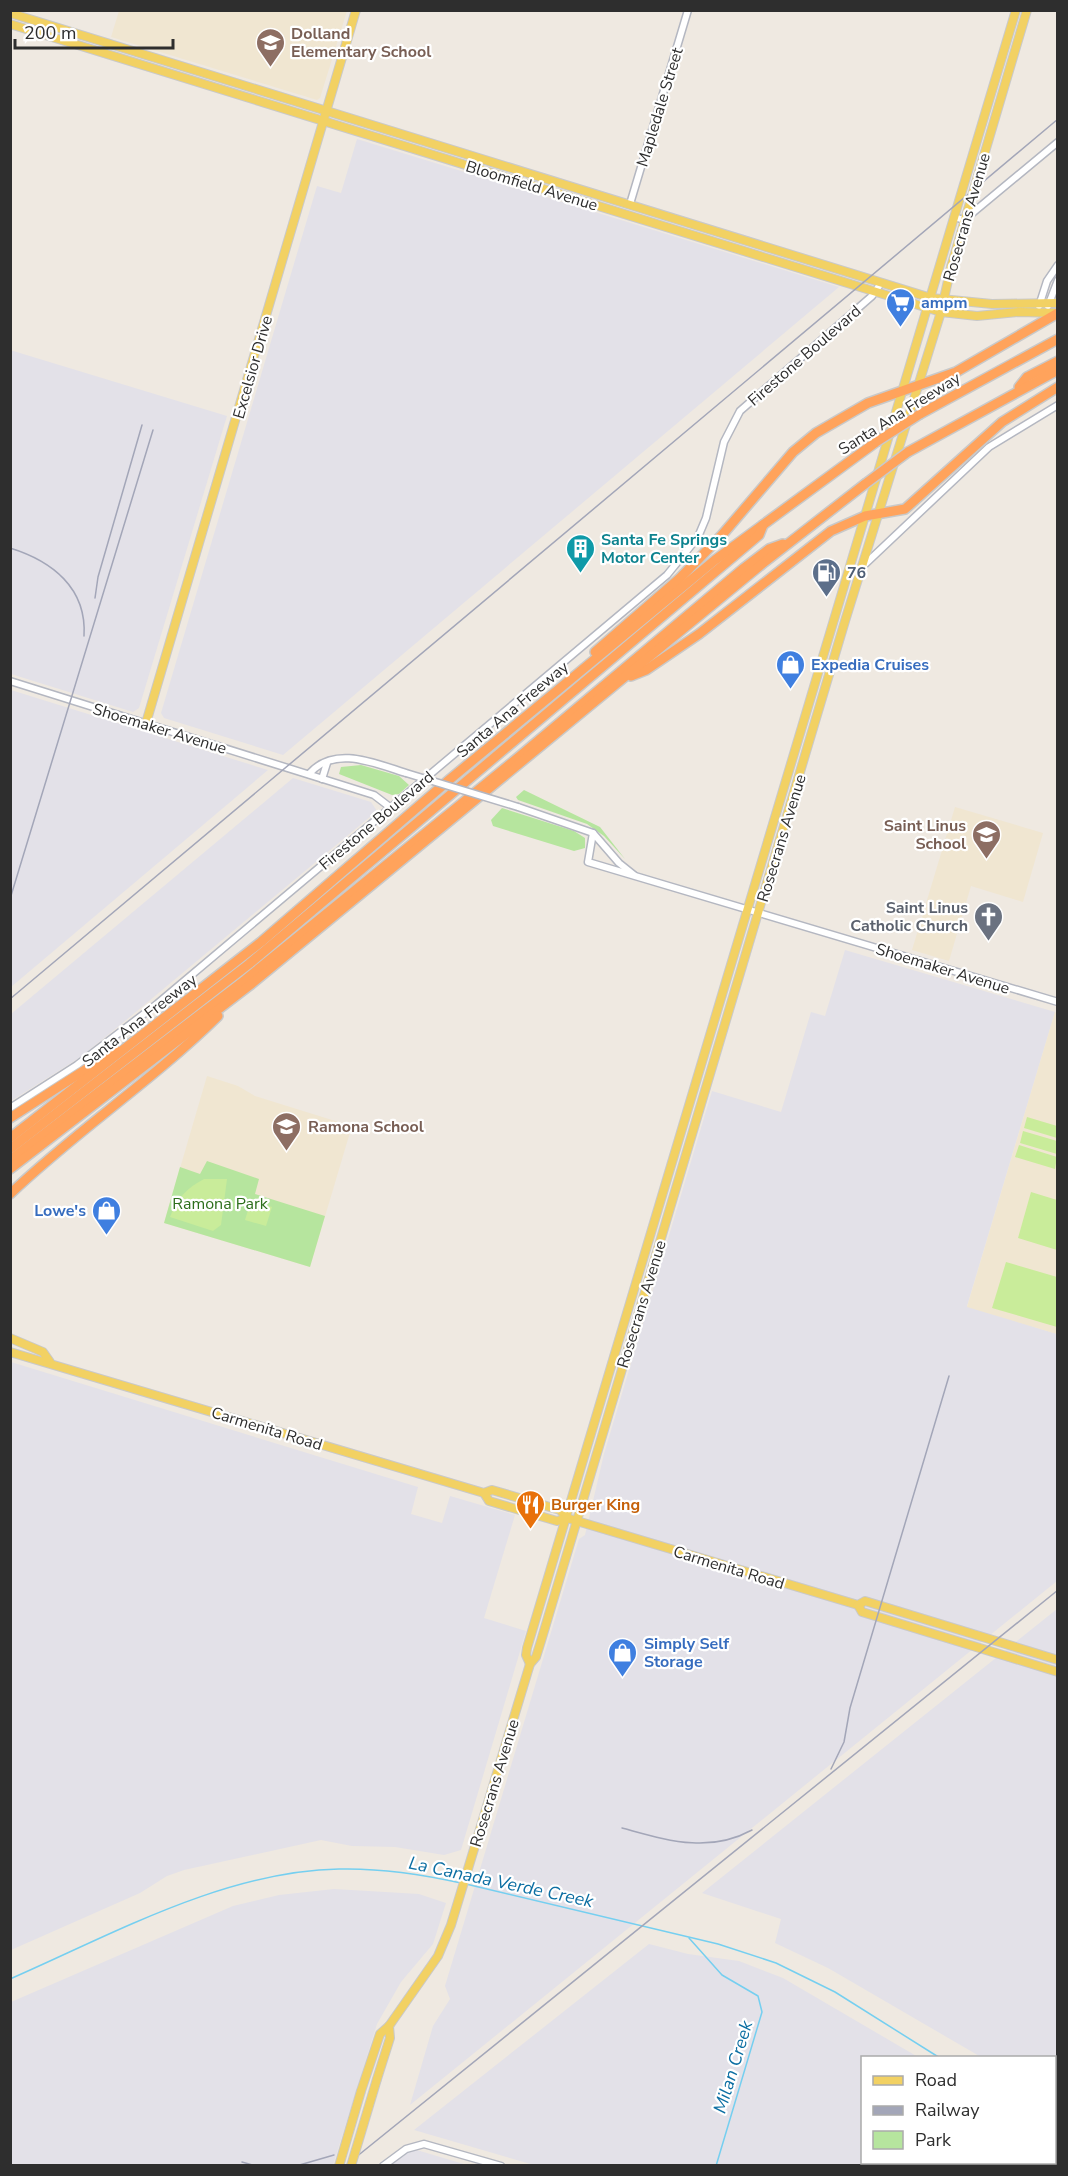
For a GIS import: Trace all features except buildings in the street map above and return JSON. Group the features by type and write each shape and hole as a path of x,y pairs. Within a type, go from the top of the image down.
{"highway":[{"path":"560,688 605,642 680,578 722,535 793,452 816,433 853,411 956,372 1058,313"},
{"name":"Santa Ana Freeway","path":"10,1138 187,1002 706,567 876,442 920,414 1058,339"},
{"path":"1015,391 1027,377 1058,361"},
{"path":"10,1168 250,985 788,543 864,484 908,452 1015,391 1058,370"},
{"path":"623,679 646,670 699,634 831,531 865,516 905,509 1002,422 1058,387"},
{"path":"10,1149 129,1060 266,951 759,536 764,523"},
{"path":"10,1160 296,939 744,568 769,549 788,543"},
{"path":"10,1194 87,1125 193,1041 250,985"},
{"path":"10,1118 96,1065 187,1002"}],"main road":[{"name":"Excelsior Drive","path":"146,723 356,10"},
{"name":"Rosecrans Avenue","path":"530,1664 526,1655 1016,10"},
{"name":"Rosecrans Avenue","path":"339,2166 380,2034 389,2026 444,1945 530,1664 536,1658 840,638 941,312 964,220 1027,10"},
{"name":"Bloomfield Avenue","path":"10,13 931,298 992,304 1058,303"},
{"name":"Bloomfield Avenue","path":"10,24 941,312 977,316 1058,313"},
{"path":"591,193 594,204 604,196"},
{"path":"618,211 630,204 634,216"},
{"path":"830,635 840,638"},
{"path":"822,662 832,665"},
{"path":"815,685 826,688"},
{"path":"725,987 735,991"},
{"name":"Carmenita Road","path":"10,1338 43,1352 50,1362"},
{"name":"Carmenita Road","path":"10,1352 40,1363 50,1362 484,1493 489,1501 557,1521 567,1518 858,1605 862,1612 1058,1672"},
{"name":"Carmenita Road","path":"858,1605 865,1601 1058,1660"},
{"path":"531,1638 541,1641"},
{"name":"Rosecrans Avenue","path":"351,2166 390,2038 389,2026"}],"street":[{"name":"Mapledale Street","path":"630,204 688,10"},
{"path":"954,217 964,220 1058,142"},
{"path":"1046,312 1044,303 1047,281 1058,265"},
{"path":"1037,312 1058,280"},
{"name":"Firestone Boulevard","path":"10,1108 121,1033 667,575 698,537 706,518 724,442 740,411 876,291 881,283"},
{"path":"862,567 931,505 989,447 1058,405"},
{"name":"Shoemaker Avenue","path":"10,681 379,797 391,808"},
{"path":"309,774 321,762 354,758 518,807 593,833 619,863 637,877"},
{"path":"322,779 327,763"},
{"name":"Shoemaker Avenue","path":"593,833 588,862 1058,1002"},
{"path":"383,2166 406,2149 428,2144 501,2166"}],"shaded area":[{"name":"Dolland Elementary School","path":"119,10 347,11 320,98 317,100 111,37"},
{"path":"357,139 839,287 283,755 164,718 161,713 317,186 341,193"},
{"path":"10,350 227,416 139,708 133,712 11,674"},
{"path":"10,690 268,770 11,987"},
{"path":"293,778 371,802 377,811 79,1058 11,1101 11,1014"},
{"name":"Saint Linus School","path":"955,807 1043,833 1023,902 971,886 949,961 912,950"},
{"path":"845,950 1055,1012 967,1306 1057,1334 1057,1581 410,2105 433,2026 450,1999 445,1986 579,1539 585,1535 604,1454 712,1091 781,1112 811,1012 825,1016"},
{"path":"1055,1012 1057,1013 1057,1334 967,1307"},
{"path":"207,1076 238,1086 255,1096 348,1125 351,1129 310,1267 164,1223"},
{"path":"11,1362 418,1487 411,1514 442,1523 450,1496 515,1515 484,1618 526,1631 461,1850 444,1855 395,1847 352,1846 321,1840 184,1870 167,1876 140,1893 11,1950"},
{"path":"1057,1609 1057,2104 1056,2056 979,2056 828,1968 775,1943 781,1919 702,1893"},
{"path":"334,1889 419,1894 446,1903 433,1944 401,1982 377,2024 333,2165 11,2165 11,2002 233,1906 279,1895"},
{"path":"649,1944 688,1954 739,1961 783,1978 916,2056 861,2056 861,2164 1032,2164 1031,2166 534,2165 414,2130"},
{"path":"402,2148 410,2148 467,2165 393,2166"}],"green space":[{"path":"361,765 399,776 409,785 399,794 392,795 339,774 341,767"},
{"path":"524,790 600,827 625,859 604,836 587,824 518,800 516,797"},
{"path":"502,808 574,831 585,838 585,848 574,851 493,826 491,820"},
{"path":"1027,1117 1057,1126 1057,1138 1024,1128"},
{"path":"1023,1131 1057,1141 1057,1154 1020,1143"},
{"path":"1019,1145 1057,1157 1055,1169 1015,1157"},
{"name":"Ramona Park","path":"207,1161 259,1179 255,1194 325,1216 310,1267 164,1223 180,1167 200,1174"},
{"path":"204,1179 227,1179 221,1225 213,1231 170,1217 183,1194"},
{"path":"1031,1192 1057,1200 1057,1250 1018,1238"},
{"path":"251,1201 272,1207 266,1226 245,1220"},
{"path":"1006,1262 1057,1277 1057,1327 992,1308"}],"waterway":[{"name":"La Canada Verde Creek","path":"10,1979 170,1908 212,1893 296,1872 339,1869 370,1870 400,1872 461,1883"},
{"name":"La Canada Verde Creek","path":"466,1884 718,1944 776,1963 835,1992 937,2056"},
{"name":"Milan Creek","path":"689,1938 722,1975 758,1996 762,2012 716,2166"}],"railway":[{"path":"10,999 1058,119"},
{"path":"95,598 98,577 142,425"},
{"path":"10,899 153,430"},
{"path":"10,548 40,560 64,579 80,604 84,636"},
{"path":"831,1769 844,1742 850,1708 949,1376"},
{"path":"345,2166 1058,1590"},
{"path":"622,1828 687,1843 719,1841 752,1830"},
{"path":"296,2166 334,2155"},
{"path":"242,2162 256,2166"}],"place":[{"name":"Dolland Elementary School","path":"270,68"},
{"name":"ampm","path":"900,328"},
{"name":"Santa Fe Springs Motor Center","path":"580,574"},
{"name":"76","path":"826,598"},
{"name":"Expedia Cruises","path":"790,690"},
{"name":"Saint Linus School","path":"987,860"},
{"name":"Saint Linus Catholic Church","path":"989,942"},
{"name":"Ramona School","path":"287,1152"},
{"name":"Lowe's","path":"107,1236"},
{"name":"Burger King","path":"530,1530"},
{"name":"Simply Self Storage","path":"623,1678"}]}
